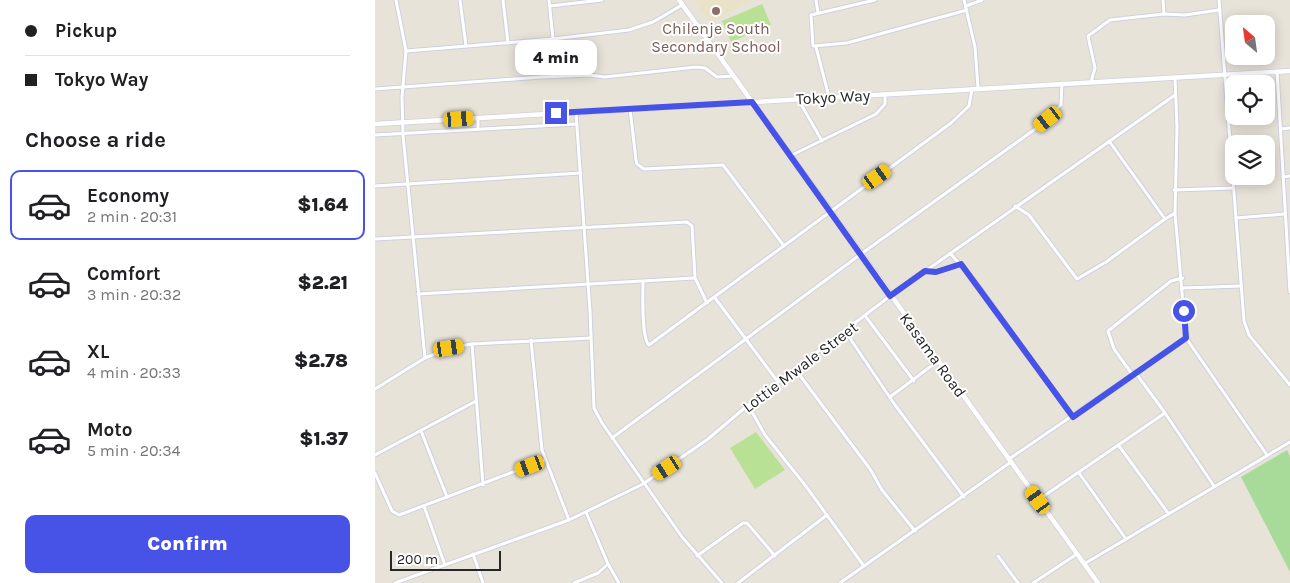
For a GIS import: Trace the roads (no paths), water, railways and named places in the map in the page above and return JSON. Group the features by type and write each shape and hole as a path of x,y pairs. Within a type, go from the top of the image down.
{"main road":[{"name":"Kasama Road","path":"679,0 1098,583"},
{"name":"Tokyo Way","path":"375,124 1290,71"},
{"path":"737,103 741,101 745,93"},
{"path":"761,115 762,105 767,101"}],"street":[{"path":"396,0 406,51 403,87 403,134 425,358"},
{"path":"460,0 465,46"},
{"path":"503,0 508,43"},
{"path":"549,0 553,40"},
{"path":"550,6 602,0"},
{"path":"815,0 818,14"},
{"path":"875,0 811,15 811,44 816,47 855,41 966,8 982,0"},
{"path":"964,0 975,47 978,88"},
{"path":"1163,0 1163,14"},
{"path":"1219,0 1246,329 1290,385"},
{"path":"406,51 553,40 641,27 682,5"},
{"path":"1091,82 1095,68 1088,38 1090,34 1110,20 1163,14 1185,15 1219,10"},
{"path":"816,47 829,97"},
{"path":"375,88 589,74 605,77 696,67 705,68 717,77 734,76"},
{"path":"1277,72 1290,292"},
{"path":"1175,77 1177,127 1175,213 1183,278 1186,338 1267,455"},
{"path":"612,438 1057,111 1061,106 1062,83"},
{"path":"643,280 647,345 708,304 829,210 951,123 969,106 971,89"},
{"path":"790,156 875,114 885,104 885,94"},
{"name":"Lottie Mwale Street","path":"395,583 569,520 643,484 708,439 748,405 866,317 890,296 1015,206 1175,95"},
{"path":"798,99 822,141"},
{"path":"630,109 636,160 640,167 644,169 723,165 784,246"},
{"path":"576,112 589,283 594,408 643,484 697,556 722,583"},
{"path":"478,118 478,129"},
{"path":"375,135 577,124"},
{"path":"1281,129 1290,128"},
{"path":"1109,140 1165,218"},
{"path":"375,186 581,173"},
{"path":"1283,177 1290,176"},
{"path":"1175,190 1233,188"},
{"path":"1015,206 1029,216 1077,279 1106,262 1165,218 1175,213"},
{"path":"1236,218 1285,214"},
{"path":"375,239 584,226 687,222 692,226 695,278 708,304"},
{"path":"950,253 961,264 1073,417"},
{"path":"925,271 936,272 961,264"},
{"path":"418,294 695,278"},
{"path":"1183,278 1171,281 1108,331 1114,349 1165,413 1214,486"},
{"path":"1183,288 1241,286"},
{"path":"715,298 778,382"},
{"path":"866,317 915,381"},
{"path":"845,331 890,397 964,496"},
{"path":"375,389 425,358 449,348 473,344 591,338"},
{"path":"840,583 964,496 1133,373 1186,338"},
{"path":"531,340 538,426 545,460 569,520"},
{"path":"473,344 483,484"},
{"path":"890,397 915,381 938,361"},
{"path":"795,369 870,469 882,490 915,531"},
{"path":"375,455 476,401"},
{"path":"748,405 765,435 865,566"},
{"path":"1038,500 1165,413"},
{"path":"421,431 447,497"},
{"path":"1084,564 1290,442"},
{"path":"1119,446 1168,513"},
{"path":"375,473 395,514 399,515 545,460"},
{"path":"1079,473 1126,539"},
{"path":"424,506 445,564"},
{"path":"586,512 608,564 619,583"},
{"path":"738,583 827,515"},
{"path":"697,556 743,523 747,523 775,556"},
{"path":"473,554 483,583"},
{"path":"1033,583 1077,554"},
{"path":"999,556 1018,583"},
{"path":"574,583 591,577 608,564"}],"place":[{"name":"Chilenje South Secondary School","path":"716,11"}]}
